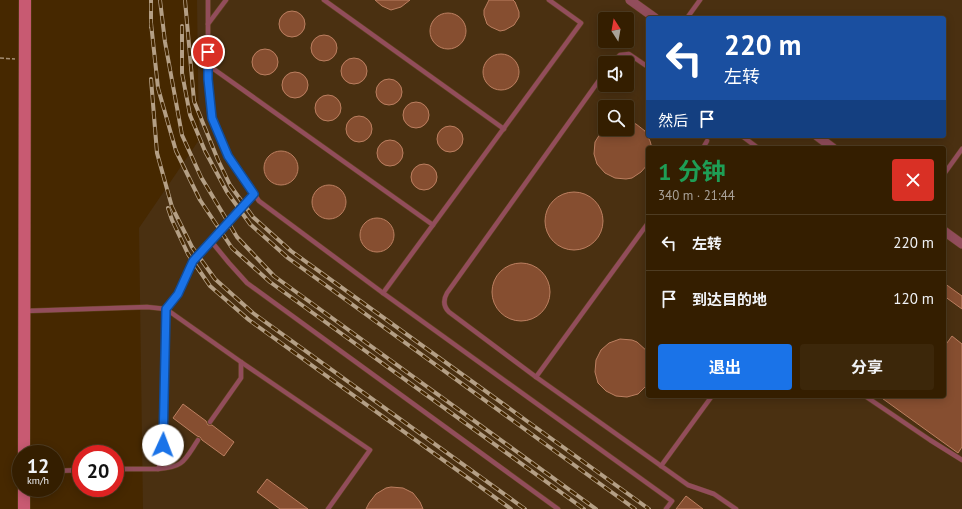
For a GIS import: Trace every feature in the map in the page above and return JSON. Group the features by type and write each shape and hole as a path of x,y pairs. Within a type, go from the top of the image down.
{"street":[{"path":"24,445 25,0"},
{"path":"630,0 652,16"},
{"path":"819,138 830,146"},
{"path":"946,232 962,244"},
{"path":"24,497 24,509"}],"lane":[{"path":"208,0 208,66 212,118 228,156 259,201 383,293 672,501 666,509"},
{"path":"208,24 226,0"},
{"path":"324,0 504,129"},
{"path":"383,293 581,23 549,0"},
{"path":"688,16 700,0"},
{"path":"619,56 629,54 632,56"},
{"path":"634,57 646,66"},
{"path":"208,66 433,225"},
{"path":"598,82 445,297 444,305 449,312 536,377 688,485 714,494 736,509"},
{"path":"745,138 755,146"},
{"path":"703,146 707,141"},
{"path":"946,171 962,149"},
{"path":"158,469 162,460 166,309 178,294 193,261 254,194"},
{"path":"536,377 646,226"},
{"path":"211,241 246,283 558,509"},
{"path":"24,311 147,307 166,309 370,450 328,509"},
{"path":"210,422 240,378 241,362"},
{"path":"661,466 711,398"},
{"path":"868,398 962,460"},
{"path":"124,469 171,468 184,462 198,440"}],"path":[{"path":"0,58 25,59"}],"shaded area":[{"path":"197,0 962,0 962,509 143,509 139,228 199,140"}],"building":[{"path":"375,0 410,0 401,7 391,10 382,6"},
{"path":"489,0 513,0 515,2 519,12 519,17 514,25 500,31 487,24 484,10"},
{"path":"292,11 301,15 305,24 301,33 292,37 283,33 279,24 283,15"},
{"path":"448,13 458,16 463,21 466,31 463,41 458,46 448,49 438,46 433,41 430,31 433,21 438,16"},
{"path":"324,35 333,39 337,48 333,57 324,61 315,57 311,48 315,39"},
{"path":"265,49 274,53 278,62 274,71 265,75 256,71 252,62 256,53"},
{"path":"501,54 511,57 516,62 519,72 516,82 511,87 501,90 491,87 486,82 483,72 486,62 491,57"},
{"path":"354,58 363,62 367,71 363,80 354,84 345,80 341,71 345,62"},
{"path":"295,72 304,76 308,85 304,94 295,98 286,94 282,85 286,76"},
{"path":"389,79 398,83 402,92 398,101 389,105 380,101 376,92 380,83"},
{"path":"328,95 337,99 341,108 337,117 328,121 319,117 315,108 319,99"},
{"path":"416,102 425,106 429,115 425,124 416,128 407,124 403,115 407,106"},
{"path":"359,116 368,120 372,129 368,138 359,142 350,138 346,129 350,120"},
{"path":"634,123 645,131 646,138 648,138 651,146 646,146 646,166 632,178 626,179 615,178 605,173 597,164 594,154 595,142 599,136 634,136"},
{"path":"450,126 459,130 463,139 459,148 450,152 441,148 437,139 441,130"},
{"path":"390,140 399,144 403,153 399,162 390,166 381,162 377,153 381,144"},
{"path":"278,151 284,151 288,152 295,158 298,168 297,175 291,182 284,185 278,185 274,184 267,178 264,171 264,165 265,161 271,154"},
{"path":"424,164 433,168 437,177 433,186 424,190 415,186 411,177 415,168"},
{"path":"326,185 332,185 336,186 343,192 346,202 345,209 339,216 332,219 326,219 322,218 315,212 312,205 312,199 313,195 319,188"},
{"path":"574,192 585,194 595,200 601,210 603,221 601,232 595,242 585,248 574,250 563,248 553,242 547,232 545,221 547,210 553,200 563,194"},
{"path":"380,218 387,220 392,225 394,235 392,245 387,250 374,252 367,250 362,245 360,232 362,225 367,220"},
{"path":"521,263 532,265 542,271 548,281 550,292 548,303 542,313 532,319 521,321 510,319 500,313 494,303 492,292 494,281 500,271 510,265"},
{"path":"946,284 962,296 962,309 946,297"},
{"path":"952,336 962,344 962,447 958,453 882,398 946,398 946,344"},
{"path":"620,339 632,340 637,342 646,350 646,386 638,394 627,397 616,396 606,391 598,383 595,372 596,360 601,350 609,343"},
{"path":"183,404 206,421 208,425 212,425 234,442 224,456 173,418"},
{"path":"267,479 308,509 280,509 257,492"},
{"path":"386,488 403,488 413,493 423,509 366,509 376,494"},
{"path":"686,496 703,509 676,509"}],"railway":[{"path":"151,0 151,27"},
{"path":"160,0 165,42 182,135 201,177 237,237 274,276 596,509"},
{"path":"185,0 194,101 230,185 253,217 291,251 649,509"},
{"path":"151,23 158,88 176,151 200,200 232,248 270,282 584,509"},
{"path":"182,26 182,73 190,115 205,151 227,192 250,224 288,258 635,509"},
{"path":"151,79 157,153 172,207 192,247 215,279 253,313 525,509"},
{"path":"168,208 188,254 210,286 249,320 511,509"}],"route":[{"path":"163,445 166,309 178,294 193,261 254,194 228,156 212,118 208,79 208,52"}]}
